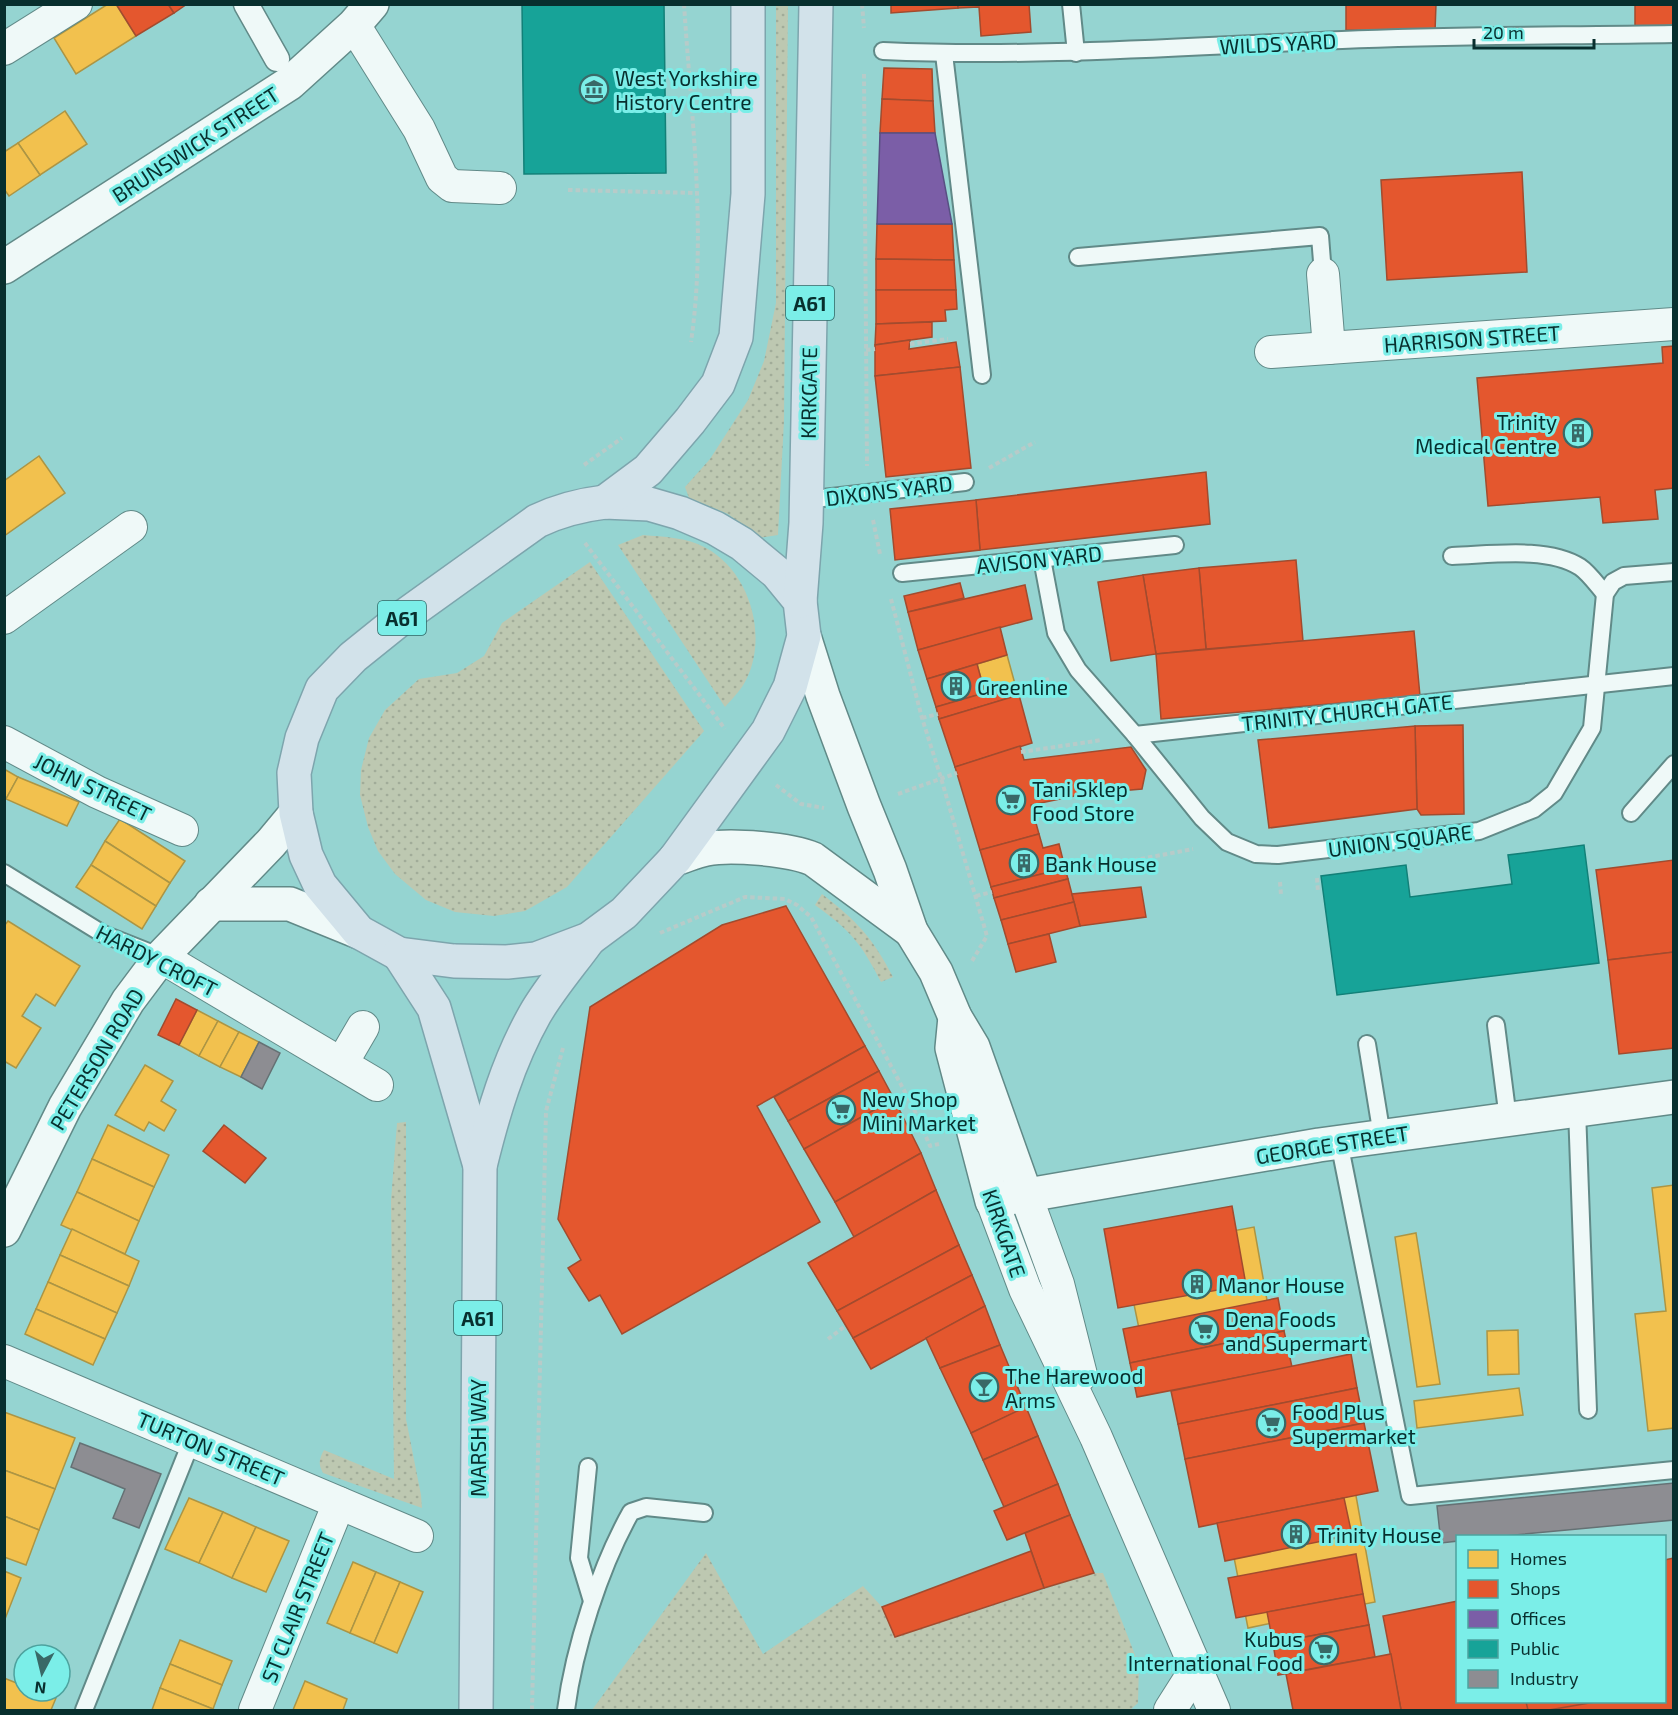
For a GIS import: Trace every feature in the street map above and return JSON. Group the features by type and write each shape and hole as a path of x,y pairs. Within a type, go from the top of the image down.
{"highway":[{"name":"A61","path":"605,502 648,470 690,421 718,384 736,337 748,194 748,4"},
{"name":"KIRKGATE","path":"800,601 804,543 816,4"},
{"name":"A61","path":"605,502 649,504 680,513 715,528 742,544 777,573 800,601 804,636 790,687 768,731 675,859 624,913 589,939 536,959 507,962 454,962 399,954 359,932 320,885 306,855 296,813 294,773 302,738 322,689 352,657 399,620 537,521 560,510 583,504 605,502"},
{"name":"MARSH WAY","path":"476,1710 480,1166 496,1102 514,1058 536,1013 589,939"},
{"name":"MARSH WAY","path":"399,954 434,1008 480,1166"}],"street":[{"path":"4,49 41,14 76,4"},
{"path":"246,4 277,59"},
{"path":"363,15 442,178 452,186 500,188"},
{"name":"BRUNSWICK STREET","path":"4,267 290,83 363,15"},
{"path":"1323,274 1329,348"},
{"name":"HARRISON STREET","path":"1271,352 1674,324"},
{"path":"4,618 131,527"},
{"name":"KIRKGATE","path":"804,636 823,696 911,931 936,972 956,1017 973,1047 1059,1284 1096,1437"},
{"name":"JOHN STREET","path":"4,742 96,792 182,830"},
{"name":"PETERSON ROAD","path":"6,1224 65,1107 128,1001 161,957 271,843 296,813"},
{"name":"KIRKGATE","path":"675,859 707,848 763,849 800,853 813,859 911,931"},
{"path":"211,904 290,904 359,932"},
{"name":"HARDY CROFT","path":"161,957 377,1085"},
{"name":"KIRKGATE","path":"956,1017 952,1048 992,1201 1024,1289 1096,1437 1214,1710"},
{"path":"342,1063 363,1027"},
{"name":"GEORGE STREET","path":"992,1201 1339,1142 1674,1097"},
{"name":"TURTON STREET","path":"4,1361 417,1536"},
{"name":"ST CLAIR STREET","path":"255,1710 339,1503"},
{"path":"1170,1710 1196,1669"}],"lane":[{"path":"1071,4 1076,52"},
{"name":"WILDS YARD","path":"883,51 944,54 1076,52 1345,40 1674,34"},
{"path":"944,54 982,375"},
{"path":"1078,257 1320,236 1323,274"},
{"name":"DIXONS YARD","path":"805,500 965,482"},
{"name":"AVISON YARD","path":"902,573 1175,545"},
{"path":"1452,556 1523,554 1553,556 1580,567 1605,594 1613,582 1624,576 1674,572"},
{"name":"UNION SQUARE","path":"1042,559 1056,633 1078,670 1135,735 1202,818 1227,842 1256,854 1278,855 1479,831 1534,809 1554,793 1592,728 1605,594"},
{"name":"TRINITY CHURCH GATE","path":"1135,735 1674,676"},
{"path":"1631,813 1674,764"},
{"name":"HARDY CROFT","path":"4,873 103,934 161,957"},
{"path":"1496,1025 1508,1119"},
{"path":"1367,1044 1382,1136"},
{"path":"1577,1110 1588,1410"},
{"path":"1339,1142 1410,1496 1674,1470"},
{"path":"84,1710 192,1440"},
{"path":"588,1467 579,1558 592,1601"},
{"path":"566,1710 592,1601 622,1528 631,1512 646,1507 704,1513"}],"path":[{"path":"684,4 697,193 696,307 691,343"},
{"path":"862,4 864,33"},
{"path":"864,63 867,494 882,564"},
{"path":"568,190 697,193"},
{"path":"910,344 978,334"},
{"path":"866,350 875,349"},
{"path":"583,466 628,434"},
{"name":"DIXONS YARD","path":"965,482 1035,442"},
{"path":"560,510 748,759 759,771 801,804 835,810"},
{"path":"890,593 922,718 987,936"},
{"path":"922,718 938,714"},
{"path":"1021,752 1135,735"},
{"path":"941,778 957,773"},
{"path":"1067,873 1227,842"},
{"path":"976,896 993,892"},
{"path":"659,933 745,897 785,899 797,905 811,917 913,1107 930,1146"},
{"path":"532,1710 546,1112 565,1040"},
{"path":"828,1339 844,1327"}],"green space":[{"path":"776,5 788,5 784,421 778,535 759,538 728,514 689,498 685,487 710,459 748,400 764,361 776,303"},
{"path":"643,535 683,540 706,548 721,558 734,572 743,588 755,624 756,642 747,678 725,707 618,545"},
{"path":"590,562 704,731 567,887 525,911 494,916 455,912 426,900 395,874 378,851 368,827 360,795 361,770 369,738 385,710 419,679 457,673 484,656 502,623"},
{"path":"822,894 863,931 893,977 881,982 861,947 838,923 815,905"},
{"path":"406,1122 406,1419 422,1508 323,1473 320,1464 324,1450 394,1479 391,1200 397,1123"},
{"path":"706,1553 763,1654 863,1586 882,1607 896,1637 1094,1573 1103,1573 1139,1665 1138,1703 1130,1710 592,1710"}],"building: Homes":[{"path":"108,4 116,4 136,36 76,74 54,38"},
{"path":"65,111 87,144 40,175 18,143"},
{"path":"18,143 40,175 9,196 4,189 4,152"},
{"path":"39,456 65,493 4,536 4,481"},
{"path":"1007,655 1015,684 985,693 977,664"},
{"path":"4,769 18,777 6,799 4,798"},
{"path":"18,777 79,802 67,826 6,799"},
{"path":"120,819 185,861 170,883 105,841"},
{"path":"105,841 170,883 156,906 91,865"},
{"path":"91,865 156,906 142,929 76,887"},
{"path":"8,921 80,966 55,1006 36,994 22,1016 41,1028 16,1068 4,1061 4,926"},
{"path":"197,1010 218,1021 199,1056 179,1045"},
{"path":"218,1021 239,1032 220,1067 199,1056"},
{"path":"239,1032 259,1042 241,1077 220,1067"},
{"path":"145,1065 173,1081 161,1101 176,1110 164,1131 149,1122 144,1131 115,1115"},
{"path":"108,1125 169,1155 154,1187 92,1159"},
{"path":"92,1159 154,1187 139,1221 77,1192"},
{"path":"1674,1185 1674,1428 1648,1431 1635,1314 1666,1311 1652,1188"},
{"path":"77,1192 139,1221 125,1254 61,1225"},
{"name":"Manor House","path":"1254,1227 1276,1351 1149,1377 1123,1251"},
{"path":"72,1229 139,1261 129,1286 60,1255"},
{"path":"1416,1233 1440,1384 1417,1387 1395,1237"},
{"path":"60,1255 129,1286 117,1313 48,1282"},
{"path":"48,1282 117,1313 105,1339 36,1309"},
{"path":"36,1309 105,1339 93,1365 25,1334"},
{"path":"1518,1330 1519,1374 1488,1375 1487,1331"},
{"path":"1519,1388 1523,1415 1417,1428 1414,1401"},
{"path":"4,1412 75,1438 55,1489 4,1470"},
{"path":"4,1470 55,1489 39,1530 4,1516"},
{"name":"Trinity House","path":"1353,1479 1375,1602 1248,1628 1223,1502"},
{"path":"189,1498 223,1512 199,1563 165,1549"},
{"path":"223,1512 256,1527 232,1578 199,1563"},
{"path":"4,1516 39,1530 26,1565 4,1557"},
{"path":"256,1527 289,1541 266,1592 232,1578"},
{"path":"353,1562 376,1572 350,1633 327,1623"},
{"path":"4,1571 21,1578 5,1619 4,1619"},
{"path":"376,1572 400,1582 374,1643 350,1633"},
{"path":"400,1582 423,1592 397,1653 374,1643"},
{"path":"180,1640 232,1661 222,1685 170,1664"},
{"path":"170,1664 222,1685 213,1709 160,1688"},
{"path":"4,1678 12,1681 12,1703 54,1703 51,1710 4,1710"},
{"path":"305,1681 347,1699 343,1710 293,1710"},
{"path":"160,1688 213,1709 152,1710"}],"building: Shops":[{"path":"116,4 168,4 174,13 136,36"},
{"path":"168,4 187,4 174,13"},
{"path":"891,4 958,4 958,8 891,13"},
{"path":"958,4 1029,4 1031,32 981,36 979,7 958,8"},
{"path":"1346,4 1436,4 1435,32 1346,30"},
{"path":"1635,4 1674,4 1674,27 1635,29"},
{"path":"884,68 932,69 933,101 882,99"},
{"path":"882,99 933,101 935,133 880,133"},
{"path":"1522,172 1527,272 1387,280 1381,180"},
{"path":"877,224 952,224 954,260 876,259"},
{"path":"876,259 954,260 956,290 876,290"},
{"path":"876,290 956,290 957,309 945,310 946,321 876,324"},
{"path":"932,322 932,337 875,345 876,324"},
{"path":"910,340 909,349 956,342 960,367 875,376 875,345"},
{"name":"Trinity Medical Centre","path":"1674,346 1674,488 1655,490 1658,519 1603,523 1600,497 1488,506 1477,378 1663,363 1662,347"},
{"path":"960,367 971,468 886,477 875,376"},
{"path":"1206,472 1210,524 980,550 976,500"},
{"path":"976,500 980,550 895,560 890,509"},
{"path":"1296,560 1303,641 1206,649 1199,568"},
{"path":"1199,568 1206,649 1156,654 1143,575"},
{"path":"1143,575 1156,654 1111,661 1098,582"},
{"path":"960,583 964,598 908,612 904,596"},
{"path":"1025,585 1032,619 918,650 908,612"},
{"path":"1000,627 1007,655 927,679 918,650"},
{"path":"1414,631 1420,696 1161,719 1156,654"},
{"name":"Greenline","path":"977,664 985,693 936,707 927,679"},
{"path":"1015,684 1019,695 939,719 936,707"},
{"path":"1019,695 1032,743 955,767 939,719"},
{"path":"1463,725 1464,814 1421,815 1417,809 1415,726"},
{"path":"1415,726 1417,809 1269,828 1258,740"},
{"name":"Tani Sklep Food Store","path":"1020,746 1024,760 1131,747 1146,770 1142,789 1084,794 1031,805 1039,834 980,850 955,767"},
{"name":"Bank House","path":"1039,834 1043,848 1059,844 1065,868 991,887 980,850"},
{"path":"1674,860 1674,952 1608,960 1596,870"},
{"path":"1065,868 1068,879 994,898 991,887"},
{"path":"1068,879 1074,902 1001,920 994,898"},
{"path":"1141,887 1146,917 1080,926 1072,894"},
{"path":"1074,902 1080,926 1008,944 1001,920"},
{"path":"786,906 865,1046 757,1106 820,1222 622,1334 600,1295 589,1301 568,1268 581,1260 558,1219 590,1007 722,925"},
{"path":"1049,934 1056,962 1016,972 1008,944"},
{"path":"1674,952 1674,1048 1619,1054 1608,960"},
{"path":"176,999 197,1010 179,1045 158,1035"},
{"path":"865,1046 879,1071 788,1121 774,1097"},
{"name":"New Shop Mini Market","path":"879,1071 894,1099 804,1149 788,1121"},
{"path":"894,1099 921,1153 835,1202 804,1149"},
{"path":"224,1125 266,1158 245,1183 203,1151"},
{"path":"921,1153 936,1190 854,1237 835,1202"},
{"path":"936,1190 959,1245 837,1311 808,1263"},
{"path":"1232,1206 1246,1285 1118,1308 1104,1229"},
{"path":"959,1245 972,1275 853,1338 837,1311"},
{"path":"972,1275 985,1306 871,1369 853,1338"},
{"name":"Dena Foods and Supermart","path":"1278,1298 1284,1331 1130,1363 1123,1329"},
{"path":"985,1306 1000,1345 940,1368 926,1338"},
{"path":"1284,1331 1292,1367 1137,1397 1130,1363"},
{"name":"The Harewood Arms","path":"1000,1345 1026,1407 971,1433 940,1368"},
{"path":"1351,1354 1357,1388 1178,1424 1171,1391"},
{"name":"Food Plus Supermarket","path":"1357,1388 1364,1423 1185,1459 1178,1424"},
{"path":"1026,1407 1038,1436 983,1460 971,1433"},
{"path":"1364,1423 1378,1491 1199,1527 1185,1459"},
{"path":"1038,1436 1058,1484 1004,1507 983,1460"},
{"path":"1058,1484 1070,1515 1007,1540 994,1511"},
{"path":"1344,1498 1352,1535 1225,1561 1217,1523"},
{"path":"1070,1515 1094,1573 1044,1588 1025,1533"},
{"path":"1031,1551 1044,1588 895,1637 882,1607"},
{"path":"1356,1554 1363,1594 1236,1618 1228,1578"},
{"path":"1674,1558 1674,1710 1401,1710 1383,1616 1456,1601 1456,1703 1666,1703 1666,1560"},
{"path":"1363,1594 1369,1625 1273,1643 1267,1612"},
{"name":"Kubus International Food","path":"1369,1625 1375,1657 1278,1675 1273,1643"},
{"path":"1391,1654 1401,1710 1293,1710 1286,1674"},
{"path":"1526,1703 1589,1703 1549,1710 1528,1710"}],"building: Offices":[{"path":"880,133 935,133 952,224 877,224"}],"building: Public":[{"name":"West Yorkshire History Centre","path":"522,4 664,4 666,173 524,174"},
{"path":"1584,845 1599,963 1337,995 1321,876 1406,865 1410,897 1512,884 1508,855"}],"building: Industry":[{"path":"259,1042 280,1053 262,1089 241,1077"},
{"path":"80,1443 161,1474 139,1528 113,1518 125,1489 71,1467"},
{"path":"1674,1483 1674,1520 1515,1535 1456,1535 1456,1541 1441,1543 1437,1506"}],"place":[{"name":"West Yorkshire History Centre","path":"594,89"},
{"name":"Trinity Medical Centre","path":"1578,433"},
{"name":"Greenline","path":"956,686"},
{"name":"Tani Sklep Food Store","path":"1011,800"},
{"name":"Bank House","path":"1024,863"},
{"name":"New Shop Mini Market","path":"841,1110"},
{"name":"Manor House","path":"1197,1284"},
{"name":"Dena Foods and Supermart","path":"1204,1330"},
{"name":"The Harewood Arms","path":"984,1387"},
{"name":"Food Plus Supermarket","path":"1271,1423"},
{"name":"Trinity House","path":"1296,1534"},
{"name":"Kubus International Food","path":"1324,1650"}]}
